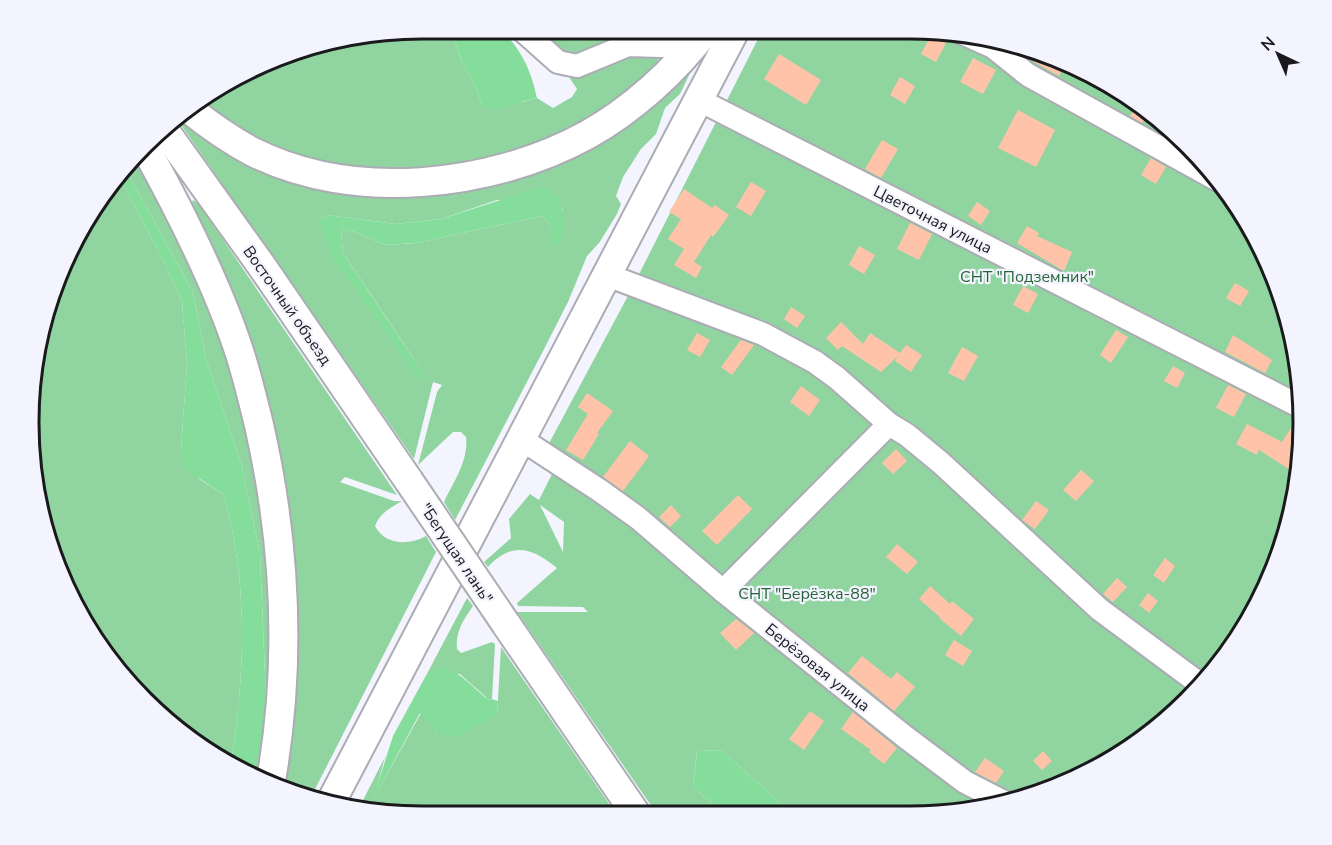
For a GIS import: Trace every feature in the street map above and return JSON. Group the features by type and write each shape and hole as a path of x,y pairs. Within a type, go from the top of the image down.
{"main road":[{"path":"195,114 228,138 255,153 309,172 348,180 381,183 462,178 496,170 548,153 587,135 628,108 699,39"},
{"path":"334,796 730,39"},
{"name":"Восточный объезд","path":"168,136 261,265 409,481"},
{"path":"149,154 174,199 239,350 273,490 282,571 284,623 283,676 272,775"},
{"name":"\"Бегущая лань\"","path":"409,481 631,806"},
{"path":"346,799 399,674"}],"street":[{"path":"533,39 558,62 577,66 628,45 699,39"},
{"path":"1015,54 1028,75 1196,168"},
{"name":"Цветочная улица","path":"699,99 1292,403"},
{"path":"607,275 737,323 788,346 815,362 837,378 889,424 914,440 941,462 1099,609 1194,680"},
{"path":"723,591 889,424"},
{"name":"Берёзовая улица","path":"521,439 638,518 723,591 930,756 965,782 994,797"}],"green space":[{"path":"454,39 461,60 477,90 481,105 523,102 537,98 553,108 572,97 577,89 569,77 573,72 642,49 657,56 660,64 618,101 554,138 483,161 437,168 393,169 348,166 310,160 252,139 205,107 231,90 276,68 299,59 348,46 397,40"},
{"path":"454,39 510,39 524,61 537,98 495,109 481,105 477,90 461,60"},
{"path":"546,39 675,39 574,59 560,53"},
{"path":"758,39 909,39 960,42 1033,59 1101,90 1143,118 1181,151 1228,209 1253,253 1273,299 1290,372 1292,448 1290,473 1280,522 1273,546 1253,592 1242,614 1214,656 1181,694 1162,711 1143,727 1101,755 1033,786 960,803 909,806 784,806 721,750 697,751 693,787 715,806 651,806 517,612 588,612 583,607 518,606 517,603 557,568 531,552 522,550 505,553 488,567 484,562 511,538 509,519 530,494 539,500 553,472 539,462 629,294","holes":["540,505 564,522 563,552"]},
{"path":"688,70 691,71 680,94 665,108 656,134 641,149 623,177 616,196 621,204 617,214 599,243 587,256 568,302 455,520 444,502 463,463 466,437 461,432 453,432 418,465 437,392 442,385 433,382 414,459 181,125 185,121 217,145 455,190","holes":["497,200 563,209 551,226 542,216 416,243 385,245 355,232 341,229 343,253 426,377 319,220 327,215 396,224 441,219"]},
{"path":"141,162 202,289 239,398 266,527 271,626 267,725 260,553 241,463 206,359 193,292 129,176"},
{"path":"129,176 193,292 206,359 241,463 260,553 267,725 260,769 232,756 239,696 242,628 237,560 223,494 183,468 181,449 187,364 182,302 162,258 123,184"},
{"path":"123,184 162,258 182,302 187,364 181,449 199,479 223,494 231,527 241,594 242,628 236,729 232,756 189,727 170,711 151,694 118,656 90,614 68,569 59,546 46,497 39,422 42,372 52,323 68,276 90,231"},
{"path":"541,187 558,196 564,225 560,243 550,245 551,226 542,216 416,243 385,245 355,232 341,229 343,253 426,378 417,377 331,255 319,220 327,215 396,224 441,219"},
{"path":"193,200 198,203 397,495 345,477 340,482 394,501 402,501 377,521 375,526 379,532 398,542 412,541 426,536 436,552 314,790 283,780 297,629 191,205"},
{"path":"467,598 473,606 459,631 457,649 461,653 492,642 495,644 492,699 489,700 460,674 429,670"},
{"path":"501,647 610,806 422,806 362,801 385,757 374,798 421,713 438,733 497,715"},
{"path":"439,667 454,672 489,700 498,701 497,715 456,737 438,733 420,713 372,802 393,736 429,670 432,672"},
{"path":"721,750 784,806 715,806 693,787 697,751"}],"building":[{"path":"928,40 946,43 936,62 921,54"},
{"path":"779,54 821,80 806,105 764,79"},
{"path":"973,58 996,70 983,94 960,82"},
{"path":"1035,60 1062,71 1059,76 1034,62"},
{"path":"900,77 915,86 905,104 890,95"},
{"path":"1018,110 1055,130 1036,167 998,148"},
{"path":"1133,111 1144,119 1142,123 1130,116"},
{"path":"882,140 898,149 881,178 865,169"},
{"path":"1151,158 1166,167 1156,184 1141,175"},
{"path":"751,182 766,191 751,216 736,207"},
{"path":"684,189 712,208 715,205 729,215 713,237 711,235 694,262 702,267 696,278 674,265 684,249 668,239 681,219 669,212"},
{"path":"977,202 990,211 981,225 968,216"},
{"path":"910,223 932,234 919,260 897,249"},
{"path":"1027,226 1039,233 1037,236 1072,252 1064,271 1017,243"},
{"path":"859,246 875,255 864,274 849,265"},
{"path":"1235,283 1249,291 1240,306 1226,298"},
{"path":"1023,286 1038,294 1028,313 1013,305"},
{"path":"791,307 805,316 797,328 784,319"},
{"path":"841,322 863,344 870,333 900,353 906,345 922,355 911,372 895,361 898,356 881,372 842,346 838,350 826,338"},
{"path":"1116,330 1128,337 1111,363 1100,355"},
{"path":"697,333 710,340 700,357 687,350"},
{"path":"1233,335 1272,360 1265,373 1225,352"},
{"path":"741,340 754,345 732,375 721,367"},
{"path":"962,347 978,356 964,381 948,373"},
{"path":"1173,366 1185,373 1177,388 1164,381"},
{"path":"1228,385 1246,394 1234,417 1216,408"},
{"path":"801,386 820,400 809,416 790,402"},
{"path":"587,393 613,411 597,433 599,434 583,460 566,450 588,414 578,407"},
{"path":"1247,424 1282,442 1291,428 1291,467 1289,469 1259,450 1257,455 1236,444"},
{"path":"630,441 649,456 623,491 603,477"},
{"path":"896,449 907,461 893,474 882,463"},
{"path":"1081,470 1094,481 1076,501 1063,490"},
{"path":"738,495 752,509 717,545 702,531"},
{"path":"1036,501 1049,510 1035,529 1022,520"},
{"path":"671,505 681,516 670,527 659,517"},
{"path":"897,544 918,562 907,574 886,557"},
{"path":"1165,558 1175,566 1164,583 1153,575"},
{"path":"1117,578 1127,587 1113,602 1103,594"},
{"path":"930,586 950,604 952,601 974,619 961,636 919,599"},
{"path":"1148,593 1158,601 1149,613 1139,605"},
{"path":"736,619 754,633 736,650 720,633"},
{"path":"954,640 972,651 963,666 945,655"},
{"path":"862,656 891,679 897,672 915,687 894,711 848,673"},
{"path":"810,711 824,721 804,750 789,739"},
{"path":"853,712 897,748 884,764 869,752 871,750 841,729"},
{"path":"1043,751 1052,761 1042,770 1033,761"},
{"path":"985,758 1004,771 996,783 975,772"}],"park label":[{"name":"СНТ \"Подземник\"","path":"1027,276"},
{"name":"СНТ \"Берёзка-88\"","path":"807,593"}]}
